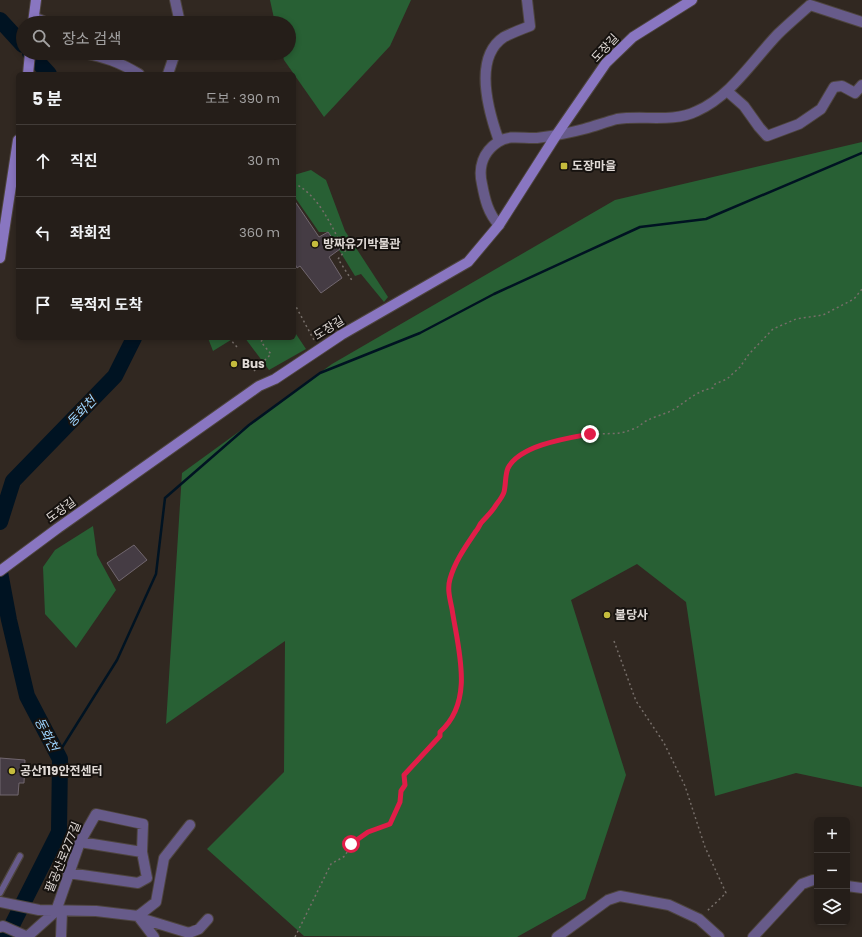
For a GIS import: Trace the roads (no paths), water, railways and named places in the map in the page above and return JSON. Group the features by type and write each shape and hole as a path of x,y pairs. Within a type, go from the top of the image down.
{"street":[{"path":"34,16 36,0"},
{"path":"175,0 178,16"},
{"path":"499,141 485,86 486,68 494,48 504,38 530,26 527,0"},
{"name":"도장길","path":"0,571 58,528 259,386 275,378 319,349 468,262 500,225 558,134 606,63 633,37 692,0"},
{"path":"500,225 491,216 485,202 480,176 482,161 490,149 499,141 512,137 535,138 585,129 617,119 686,116 700,110 727,91 779,34 810,3 862,22"},
{"path":"28,72 29,60"},
{"path":"113,60 120,62 135,72"},
{"path":"169,72 173,60"},
{"path":"727,91 744,106 767,136 799,124 821,109 834,87 842,86 855,93 862,84"},
{"path":"0,258 16,153"},
{"name":"팔공산로277길","path":"28,937 59,911 68,873 80,842 96,814 143,824 142,852"},
{"path":"154,937 139,917 156,902 164,858 190,825"},
{"path":"68,873 138,883 147,878 142,852 80,842"},
{"path":"752,937 802,884 814,880"},
{"path":"850,886 862,888"},
{"path":"557,937 608,900 620,896 669,905 699,919 718,937"},
{"name":"팔공산로277길","path":"2,903 39,910 96,911 139,917 190,932 199,929 208,919"},
{"path":"59,911 61,937"},
{"path":"2,927 28,937"}],"lane":[{"path":"0,893 20,856"}],"waterway":[{"name":"동화천","path":"0,20 16,37"},
{"name":"동화천","path":"36,60 47,72"},
{"path":"58,754 117,660 156,574 165,498 249,425 320,373 420,333 494,294 640,227 706,219 862,153"},
{"name":"동화천","path":"0,522 13,481 115,376 133,340"},
{"name":"동화천","path":"0,572 9,620 27,696 60,759 59,832 6,937"}],"place":[{"name":"도장마을","path":"564,166"},
{"name":"방짜유기박물관","path":"315,244"},
{"name":"Bus","path":"234,364"},
{"name":"불당사","path":"607,615"},
{"name":"공산119안전센터","path":"12,771"}]}
